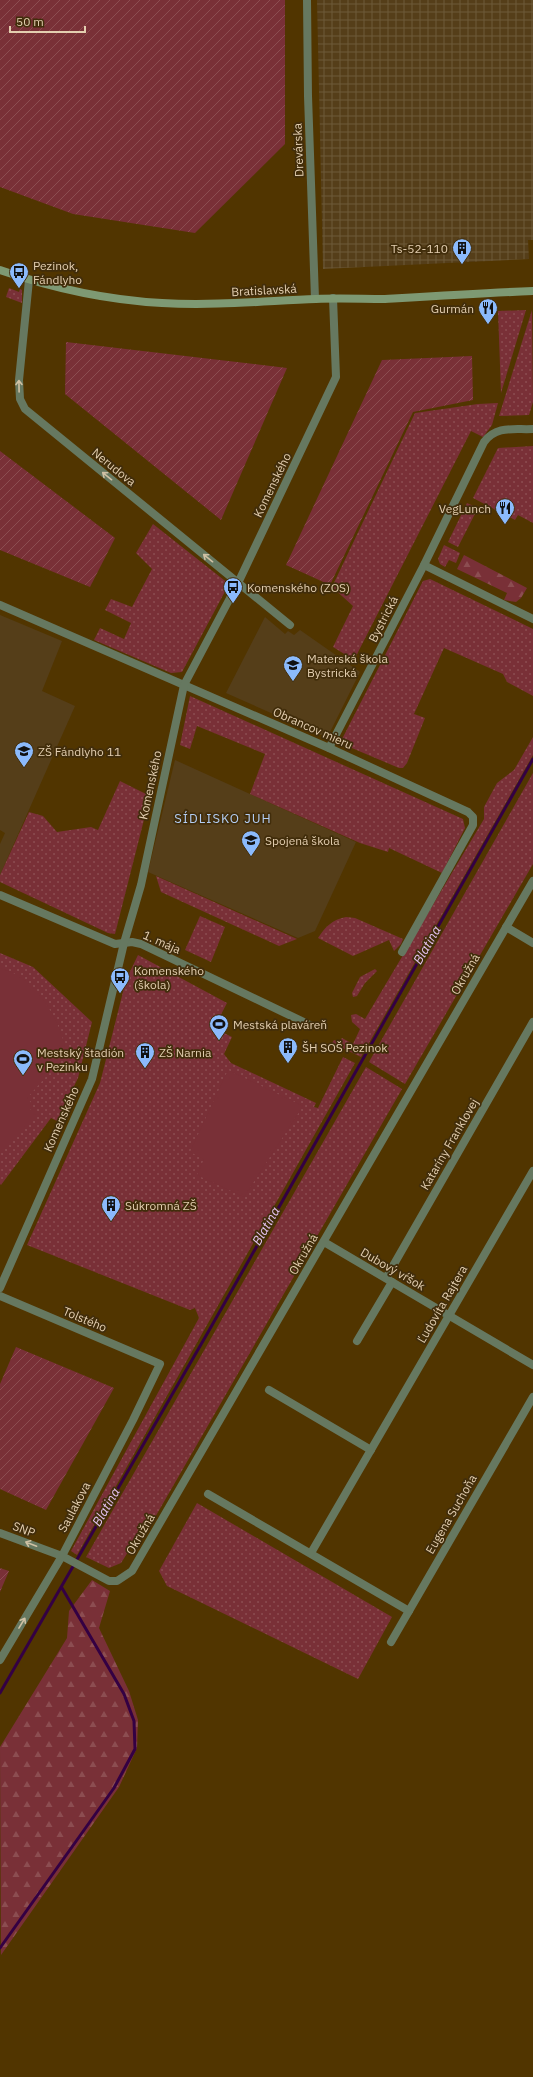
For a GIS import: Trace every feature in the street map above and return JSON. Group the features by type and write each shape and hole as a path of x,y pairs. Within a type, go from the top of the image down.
{"main road":[{"name":"Bratislavská","path":"0,270 29,280 122,299 163,303 229,303 333,298 384,299 533,291"}],"street":[{"name":"Drevárska","path":"308,0 308,96 315,299"},
{"name":"Nerudova","path":"29,280 19,380 20,399 25,409 290,625"},
{"name":"Komenského","path":"0,1288 92,1079 124,943 141,885 184,685 238,583 336,378 333,298"},
{"name":"Bystrická","path":"329,748 489,435 496,430 533,429"},
{"path":"424,564 533,619"},
{"name":"Obrancov mieru","path":"0,605 329,748 468,812 473,817 472,825 402,952"},
{"name":"Okružná","path":"65,1558 108,1581 117,1580 132,1571 533,881"},
{"name":"1. mája","path":"0,895 115,944 132,942 141,944 310,1024"},
{"path":"506,927 533,943"},
{"name":"Kataríny Franklovej","path":"357,1341 389,1280 533,1022"},
{"name":"Ľudovíta Rajtera","path":"311,1554 533,1170"},
{"name":"Dubový vŕšok","path":"324,1242 533,1365"},
{"name":"Tolstého","path":"0,1296 160,1364"},
{"name":"Saulakova","path":"1,1657 65,1558 160,1364"},
{"path":"269,1390 371,1450"},
{"name":"Eugena Suchoňa","path":"391,1642 533,1397"},
{"path":"208,1494 409,1611"},
{"name":"SNP","path":"0,1533 65,1558"}],"shaded area":[{"path":"317,0 533,0 533,240 528,240 529,259 323,269"},
{"name":"ZŠ Fándlyho 11","path":"0,615 62,641 42,691 75,706 0,875 0,844 5,833 0,830"},
{"name":"Materská škola Bystrická","path":"265,617 285,634 288,631 294,635 300,630 360,672 329,734 321,735 226,693"},
{"name":"Spojená škola","path":"175,760 356,842 315,931 298,938 148,872"}],"green space":[{"path":"0,0 285,0 285,144 195,233 73,214 0,187"},
{"path":"9,288 19,292 20,289 22,290 22,303 6,297"},
{"path":"526,310 501,393 498,311"},
{"path":"532,310 533,402 529,415 499,416"},
{"path":"66,342 287,368 221,520 65,394"},
{"path":"472,356 473,400 413,412 330,585 286,565 382,360"},
{"path":"498,403 492,425 483,437 471,431 354,660 333,647 353,606 332,587 415,413 478,404"},
{"path":"533,446 533,523 518,515 515,520 473,498 498,448"},
{"path":"0,451 115,538 90,587 0,550"},
{"path":"467,503 478,508 458,547 448,542"},
{"path":"153,524 229,584 182,672 171,673 94,640 100,628 124,639 131,623 105,610 111,599 132,607 152,569 136,553"},
{"path":"444,545 460,553 456,563 449,560 445,567 440,564 438,559"},
{"path":"464,555 527,588 521,598 516,602 504,600 507,593 457,569"},
{"path":"430,579 533,629 533,696 507,682 503,674 444,648 414,714 425,718 407,763 403,768 399,768 340,743 423,581"},
{"path":"190,696 463,819 465,828 442,873 389,848 388,852 360,843 250,794 265,754 197,726 190,749 180,745"},
{"path":"533,737 533,755 361,1057 332,1043 334,1040 339,1042 342,1038 353,1044 360,1029 352,1022 351,1015 356,1014 365,1019 484,819 484,807 497,783 514,770"},
{"path":"533,773 533,864 405,1084 369,1062"},
{"path":"120,781 150,796 115,934 108,933 0,882 0,875 29,812 43,816 57,832 91,827 98,830"},
{"path":"156,876 297,939 279,946 161,892"},
{"path":"200,916 225,927 211,962 185,950"},
{"path":"346,917 355,918 403,939 401,944 394,951 389,940 353,956 318,938 330,924"},
{"path":"0,953 33,967 92,1022 78,1078 57,1121 51,1118 1,1185 0,1184"},
{"path":"138,955 227,1003 214,1028 232,1037 224,1054 231,1063 316,1103 314,1107 318,1108 343,1057 355,1063 77,1555 71,1551 199,1318 195,1308 190,1310 27,1245 100,1083 126,980"},
{"name":"Mestský štadión v Pezinku","path":"0,968 17,975 35,990 43,1000 56,1020 66,1054 27,1098 33,1105 30,1109 36,1114 0,1153"},
{"path":"375,969 377,971 365,983 357,996 353,997 352,993 360,977"},
{"path":"366,1067 402,1089 154,1519 142,1530 121,1563 109,1568 86,1557"},
{"path":"228,1070 303,1106 244,1197 197,1175 204,1159 190,1152"},
{"path":"16,1347 114,1388 46,1510 0,1489 0,1384"},
{"path":"197,1503 392,1617 358,1679 167,1586 159,1571"},
{"path":"0,1568 9,1571 0,1592"},
{"path":"92,1580 110,1591 99,1628 129,1691 138,1720 137,1748 119,1787 1,1955 0,1747 67,1638 69,1611"}],"waterway":[{"name":"Blatina","path":"0,1693 207,1334 533,759"},
{"path":"0,1948 114,1788 135,1749 134,1721 124,1694 62,1588"}],"place":[{"name":"Ts-52-110","path":"462,265"},
{"name":"Pezinok, Fándlyho","path":"19,289"},
{"name":"Gurmán","path":"488,325"},
{"name":"VegLunch","path":"505,525"},
{"name":"Komenského (ZOS)","path":"233,604"},
{"name":"Materská škola Bystrická","path":"293,682"},
{"name":"ZŠ Fándlyho 11","path":"24,768"},
{"name":"Spojená škola","path":"251,857"},
{"name":"Komenského (škola)","path":"120,994"},
{"name":"Mestská plaváreň","path":"219,1041"},
{"name":"ŠH SOŠ Pezinok","path":"288,1064"},
{"name":"ZŠ Narnia","path":"145,1069"},
{"name":"Mestský štadión v Pezinku","path":"23,1076"},
{"name":"Súkromná ZŠ","path":"111,1222"}],"district":[{"name":"SÍDLISKO JUH","path":"223,818"}]}
